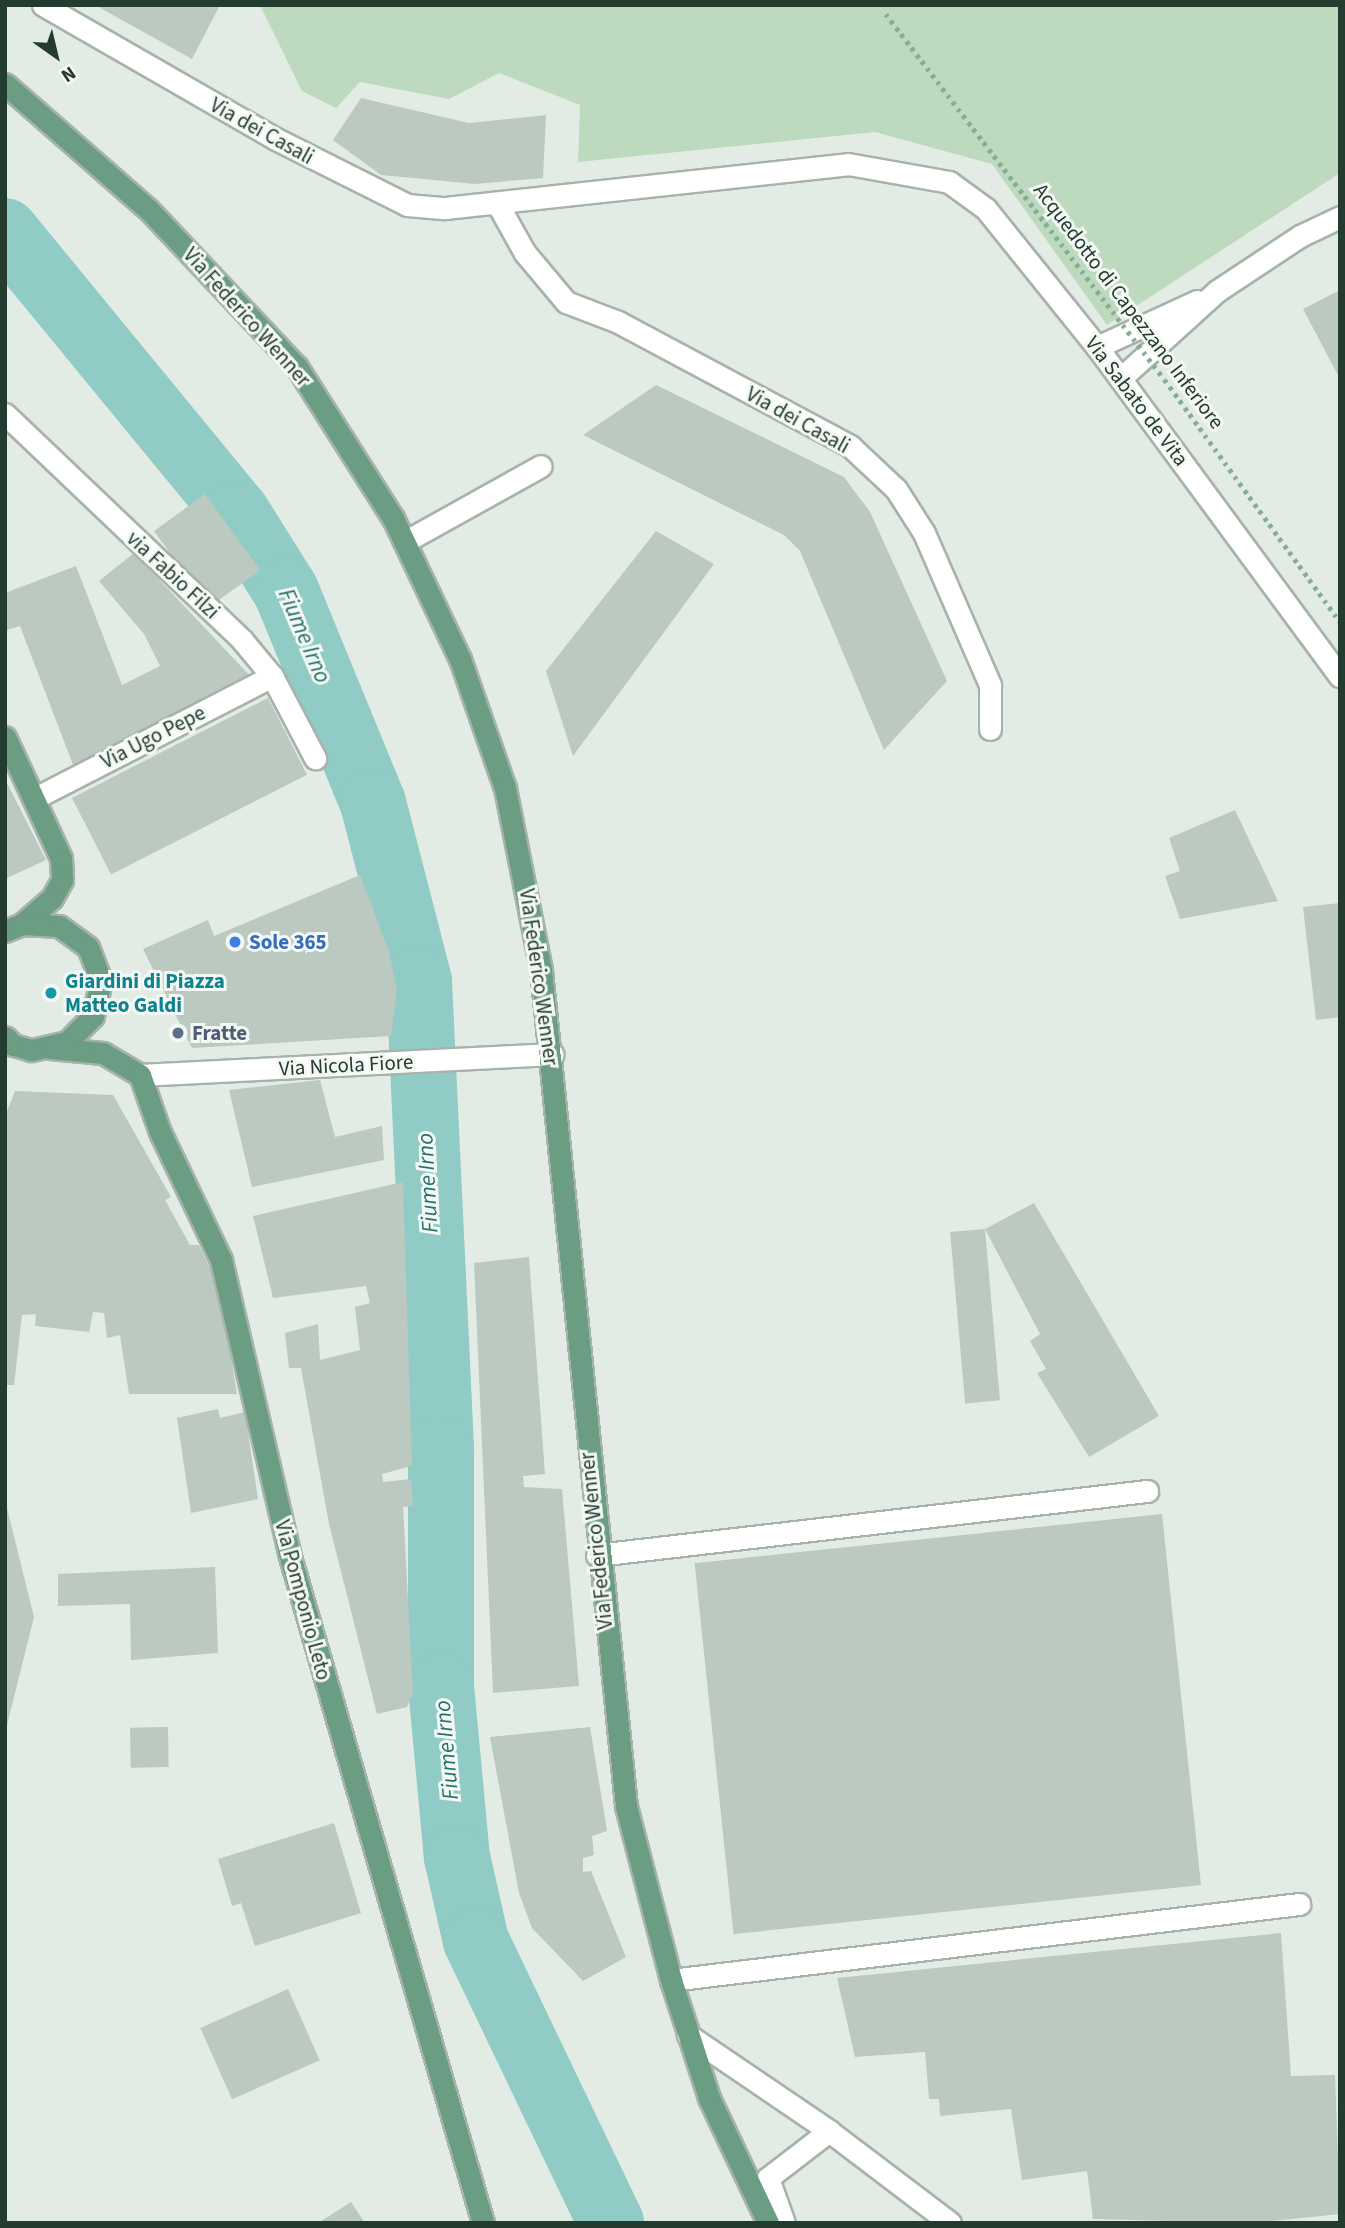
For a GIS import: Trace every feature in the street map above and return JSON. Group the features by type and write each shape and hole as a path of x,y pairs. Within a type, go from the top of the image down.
{"main road":[{"name":"Via Federico Wenner","path":"5,84 149,210 235,296 304,378 357,454 406,541 460,659 505,788 537,947 552,1055 597,1555 626,1806 671,1980 709,2098 768,2223"},
{"path":"5,737 61,859 62,880 52,898 14,928"},
{"path":"14,928 58,926 88,947 97,964 101,981 93,1016 75,1037 50,1048"},
{"path":"8,1048 50,1048 103,1053 140,1075"},
{"name":"Via Pomponio Leto","path":"140,1075 160,1132 220,1260 289,1553 483,2223"}],"street":[{"name":"Via dei Casali","path":"43,5 380,196 445,208 848,164 900,170"},
{"name":"Via Sabato de Vita","path":"900,170 949,182 986,209 1097,346 1340,676"},
{"name":"Via dei Casali","path":"496,202 525,253 566,302 618,323 850,446 896,489 924,533 990,685 990,729"},
{"path":"1097,346 1217,291 1300,236 1340,218"},
{"path":"1121,379 1217,291"},
{"name":"via Fabio Filzi","path":"5,414 242,640 272,676 315,758"},
{"path":"406,541 541,466"},
{"name":"Via Ugo Pepe","path":"34,799 272,676"},
{"name":"Via Nicola Fiore","path":"140,1075 552,1055"},
{"path":"597,1555 1147,1491"},
{"path":"671,1980 1299,1904"},
{"path":"688,2035 829,2131 950,2223"},
{"path":"784,2223 768,2178 829,2131"}],"path":[{"name":"Acquedotto di Capezzano Inferiore","path":"886,14 1157,369 1340,622"}],"green space":[{"path":"260,5 1340,5 1340,173 1107,325 992,164 875,132 578,162 580,105 499,73 449,99 360,82 336,108 302,91"}],"building":[{"path":"95,5 220,5 192,59"},
{"path":"361,98 469,123 546,115 543,178 475,184 381,175 333,140"},
{"path":"1340,290 1340,379 1303,309"},
{"path":"656,385 844,477 870,512 947,681 884,750 800,551 784,535 583,435"},
{"path":"205,494 260,570 209,607 154,531"},
{"path":"656,531 714,564 573,756 546,671"},
{"path":"134,553 254,680 75,770 20,626 7,630 5,626 5,593 76,566 122,685 160,666 144,634 99,581"},
{"path":"268,698 307,775 111,875 72,798"},
{"path":"5,779 46,860 5,879"},
{"path":"1235,810 1278,901 1180,919 1165,876 1180,871 1169,838"},
{"path":"360,875 389,951 397,991 391,1036 192,1048 143,949 208,920 214,936"},
{"path":"1340,903 1340,1017 1316,1020 1303,907"},
{"path":"320,1080 335,1137 382,1126 384,1160 252,1187 229,1090"},
{"path":"15,1091 113,1095 171,1197 165,1200 190,1245 199,1245 219,1287 237,1394 129,1394 120,1335 107,1338 104,1313 93,1312 89,1332 35,1326 36,1314 22,1315 14,1385 5,1385 5,1116"},
{"path":"403,1182 412,1466 382,1474 383,1482 411,1479 413,1506 403,1507 413,1692 407,1707 377,1714 329,1524 301,1368 289,1368 285,1333 318,1324 320,1360 360,1350 355,1307 370,1303 366,1286 273,1298 253,1216"},
{"path":"1034,1203 1159,1416 1089,1457 1037,1373 1046,1369 1030,1341 1040,1334 985,1229"},
{"path":"985,1229 1000,1400 965,1403 950,1232"},
{"path":"529,1257 545,1474 523,1476 524,1487 562,1489 579,1686 493,1693 474,1263"},
{"path":"218,1409 220,1418 245,1412 258,1499 191,1513 177,1418"},
{"path":"5,1500 34,1617 6,1729 5,1729"},
{"path":"1162,1514 1201,1885 734,1934 695,1563"},
{"path":"215,1567 218,1653 131,1660 130,1604 58,1606 58,1574"},
{"path":"168,1727 169,1767 131,1768 130,1728"},
{"path":"590,1727 607,1831 592,1836 594,1855 583,1858 583,1872 591,1871 626,1957 583,1981 532,1928 519,1893 490,1737"},
{"path":"334,1823 361,1913 255,1946 241,1903 232,1906 218,1859"},
{"path":"1281,1933 1291,2076 1335,2075 1340,2214 1253,2223 1093,2219 1087,2171 1022,2180 1011,2109 940,2116 939,2099 929,2099 925,2052 855,2057 837,1978"},
{"path":"288,1989 320,2060 232,2099 200,2028"},
{"path":"351,2202 365,2223 318,2223"}],"waterway":[{"name":"Fiume Irno","path":"5,231 237,513 286,591 373,803 419,981 441,1451 441,1686 457,1857 476,1941 611,2223"}],"place":[{"name":"Sole 365","path":"235,942"},
{"name":"Giardini di Piazza Matteo Galdi","path":"51,993"},
{"name":"Fratte","path":"178,1033"}]}
